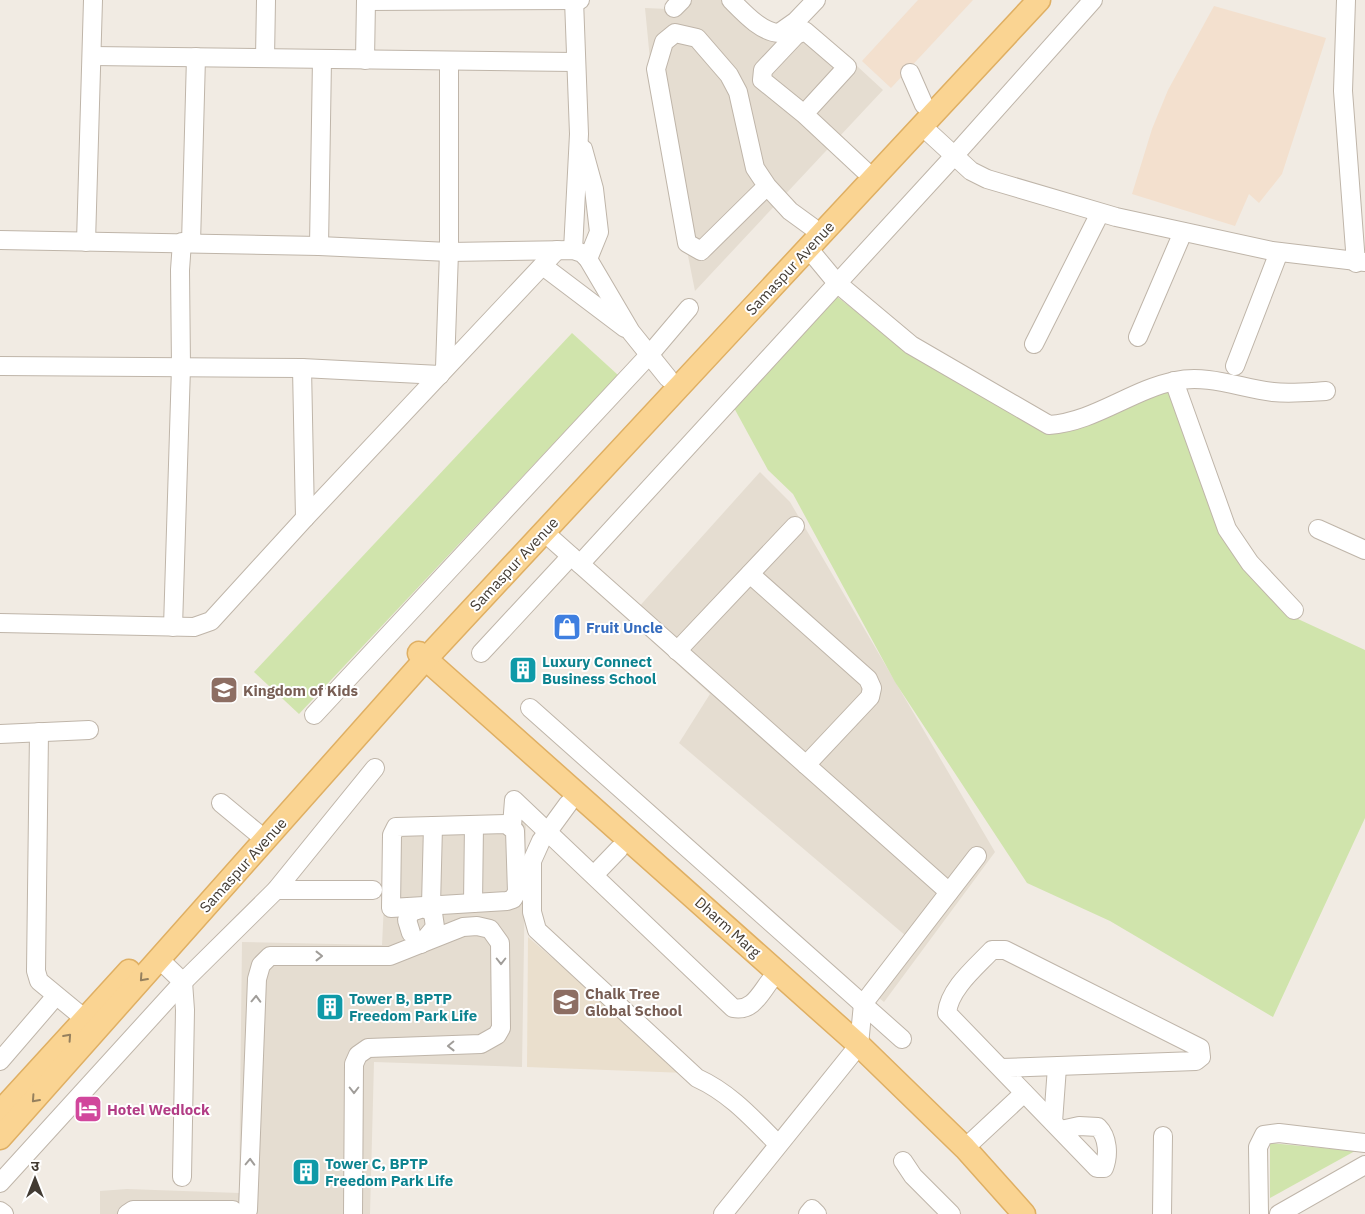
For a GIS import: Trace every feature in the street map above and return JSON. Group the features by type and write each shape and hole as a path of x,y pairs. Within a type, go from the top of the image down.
{"main road":[{"name":"Samaspur Avenue","path":"0,1112 256,832 418,661 544,532 960,75 1020,0"},
{"name":"Samaspur Avenue","path":"960,75 1039,0"},
{"name":"Samaspur Avenue","path":"0,1138 159,960 418,661 668,378 810,238 864,170 923,116"},
{"name":"Dharm Marg","path":"418,661 568,804 770,981 855,1050 1007,1214"},
{"name":"Dharm Marg","path":"418,661 965,1148 1024,1214"}],"street":[{"path":"86,242 93,0"},
{"path":"265,58 266,0"},
{"path":"574,0 579,134 573,253 631,332 668,378"},
{"path":"365,60 366,1 580,0"},
{"path":"731,0 762,27 779,33 796,21 816,0"},
{"path":"481,653 575,560 837,283 954,156 1093,0"},
{"path":"910,73 923,116 954,156 971,171 987,179 1100,213 1183,232 1279,252 1361,263 1343,91 1346,0"},
{"path":"804,114 847,67 805,31 796,35 763,70 762,80 804,114 864,170"},
{"path":"767,186 701,251 687,243 656,69 664,42 675,33 697,38 729,75 738,92 755,168 767,186 790,211 810,238 837,283 911,345 1049,425 1062,424 1081,418 1174,381 1199,378 1273,392 1326,391"},
{"path":"92,56 575,62"},
{"path":"173,626 181,367 180,270 187,243 196,57"},
{"path":"319,246 322,59"},
{"path":"443,372 449,252 449,61"},
{"path":"0,623 194,627 212,621 305,518 544,266 597,242 598,221 594,189 579,134"},
{"path":"1034,344 1100,213"},
{"path":"1138,337 1183,232"},
{"path":"0,240 319,246 449,252 573,253"},
{"path":"1235,366 1279,252"},
{"path":"544,266 631,332"},
{"path":"314,715 650,354 689,308"},
{"path":"0,366 302,368 443,372"},
{"path":"302,368 305,518"},
{"path":"1174,381 1227,529 1250,564 1294,610"},
{"path":"677,651 795,526"},
{"path":"1318,529 1365,550"},
{"path":"544,532 949,892"},
{"path":"750,574 868,679 872,688 870,696 806,765"},
{"path":"530,708 902,1039"},
{"path":"0,734 89,730"},
{"path":"39,732 36,971 39,981 56,997 85,1019"},
{"path":"0,1183 183,982 276,890 375,768"},
{"path":"512,826 506,824 396,827 392,835 391,908 507,901 513,899 517,892 515,830 512,826 514,800 733,1008 745,1009 752,1004 770,981"},
{"path":"221,802 256,832"},
{"path":"568,804 548,832 532,861 532,912 537,930 697,1078 713,1085 734,1099 778,1144"},
{"path":"473,903 474,825"},
{"path":"431,905 432,826"},
{"path":"594,876 619,849"},
{"path":"724,1214 855,1050 863,1004 977,856"},
{"path":"276,890 373,890"},
{"path":"127,1214 133,1210 241,1212 257,979 261,965 270,956 390,956 416,938 470,926 490,929 497,936 500,943 501,1028 497,1035 481,1044 368,1048 358,1055 354,1064 353,1214"},
{"path":"1001,1068 1196,1061 1201,1058 1202,1052 1200,1048 1005,950 992,950 952,995 947,1004 946,1013 1057,1126 1058,1067"},
{"path":"159,960 183,982 185,1010 182,1176"},
{"path":"0,1061 56,997"},
{"path":"965,1148 1024,1092"},
{"path":"1259,1214 1258,1147 1264,1135 1279,1133 1365,1142"},
{"path":"1162,1214 1163,1136"},
{"path":"903,1161 913,1176 951,1214"},
{"path":"1279,1214 1365,1165"},
{"path":"808,1214 812,1209 817,1214"},
{"path":"0,1211 4,1214"}],"shaded area":[{"path":"687,0 729,0 779,44 806,19 883,90 695,291 651,70 645,8 668,9"},
{"path":"918,0 973,0 891,88 862,61"},
{"path":"1214,6 1326,38 1282,174 1259,203 1249,194 1235,226 1132,194 1152,129 1168,90"},
{"path":"760,472 790,502 995,852 884,1002 864,986 906,936 679,743 710,694 628,619"},
{"path":"526,817 522,1067 374,1062 370,1214 100,1214 100,1191 127,1189 239,1193 242,942 382,945 388,820"},
{"name":"Chalk Tree Global School","path":"528,937 686,1073 527,1067"}],"green space":[{"path":"835,295 886,335 1045,429 1169,387 1227,543 1285,613 1365,650 1365,818 1273,1017 1110,921 1027,883 895,682 793,494 768,470 733,406"},
{"path":"572,333 618,375 299,714 254,672"},
{"path":"1270,1143 1355,1151 1270,1198"}],"place":[{"name":"Fruit Uncle","path":"567,627"},
{"name":"Luxury Connect Business School","path":"523,670"},
{"name":"Kingdom of Kids","path":"224,690"},
{"name":"Chalk Tree Global School","path":"566,1002"},
{"name":"Tower B, BPTP Freedom Park Life","path":"330,1007"},
{"name":"Hotel Wedlock","path":"88,1109"},
{"name":"Tower C, BPTP Freedom Park Life","path":"306,1172"}]}
